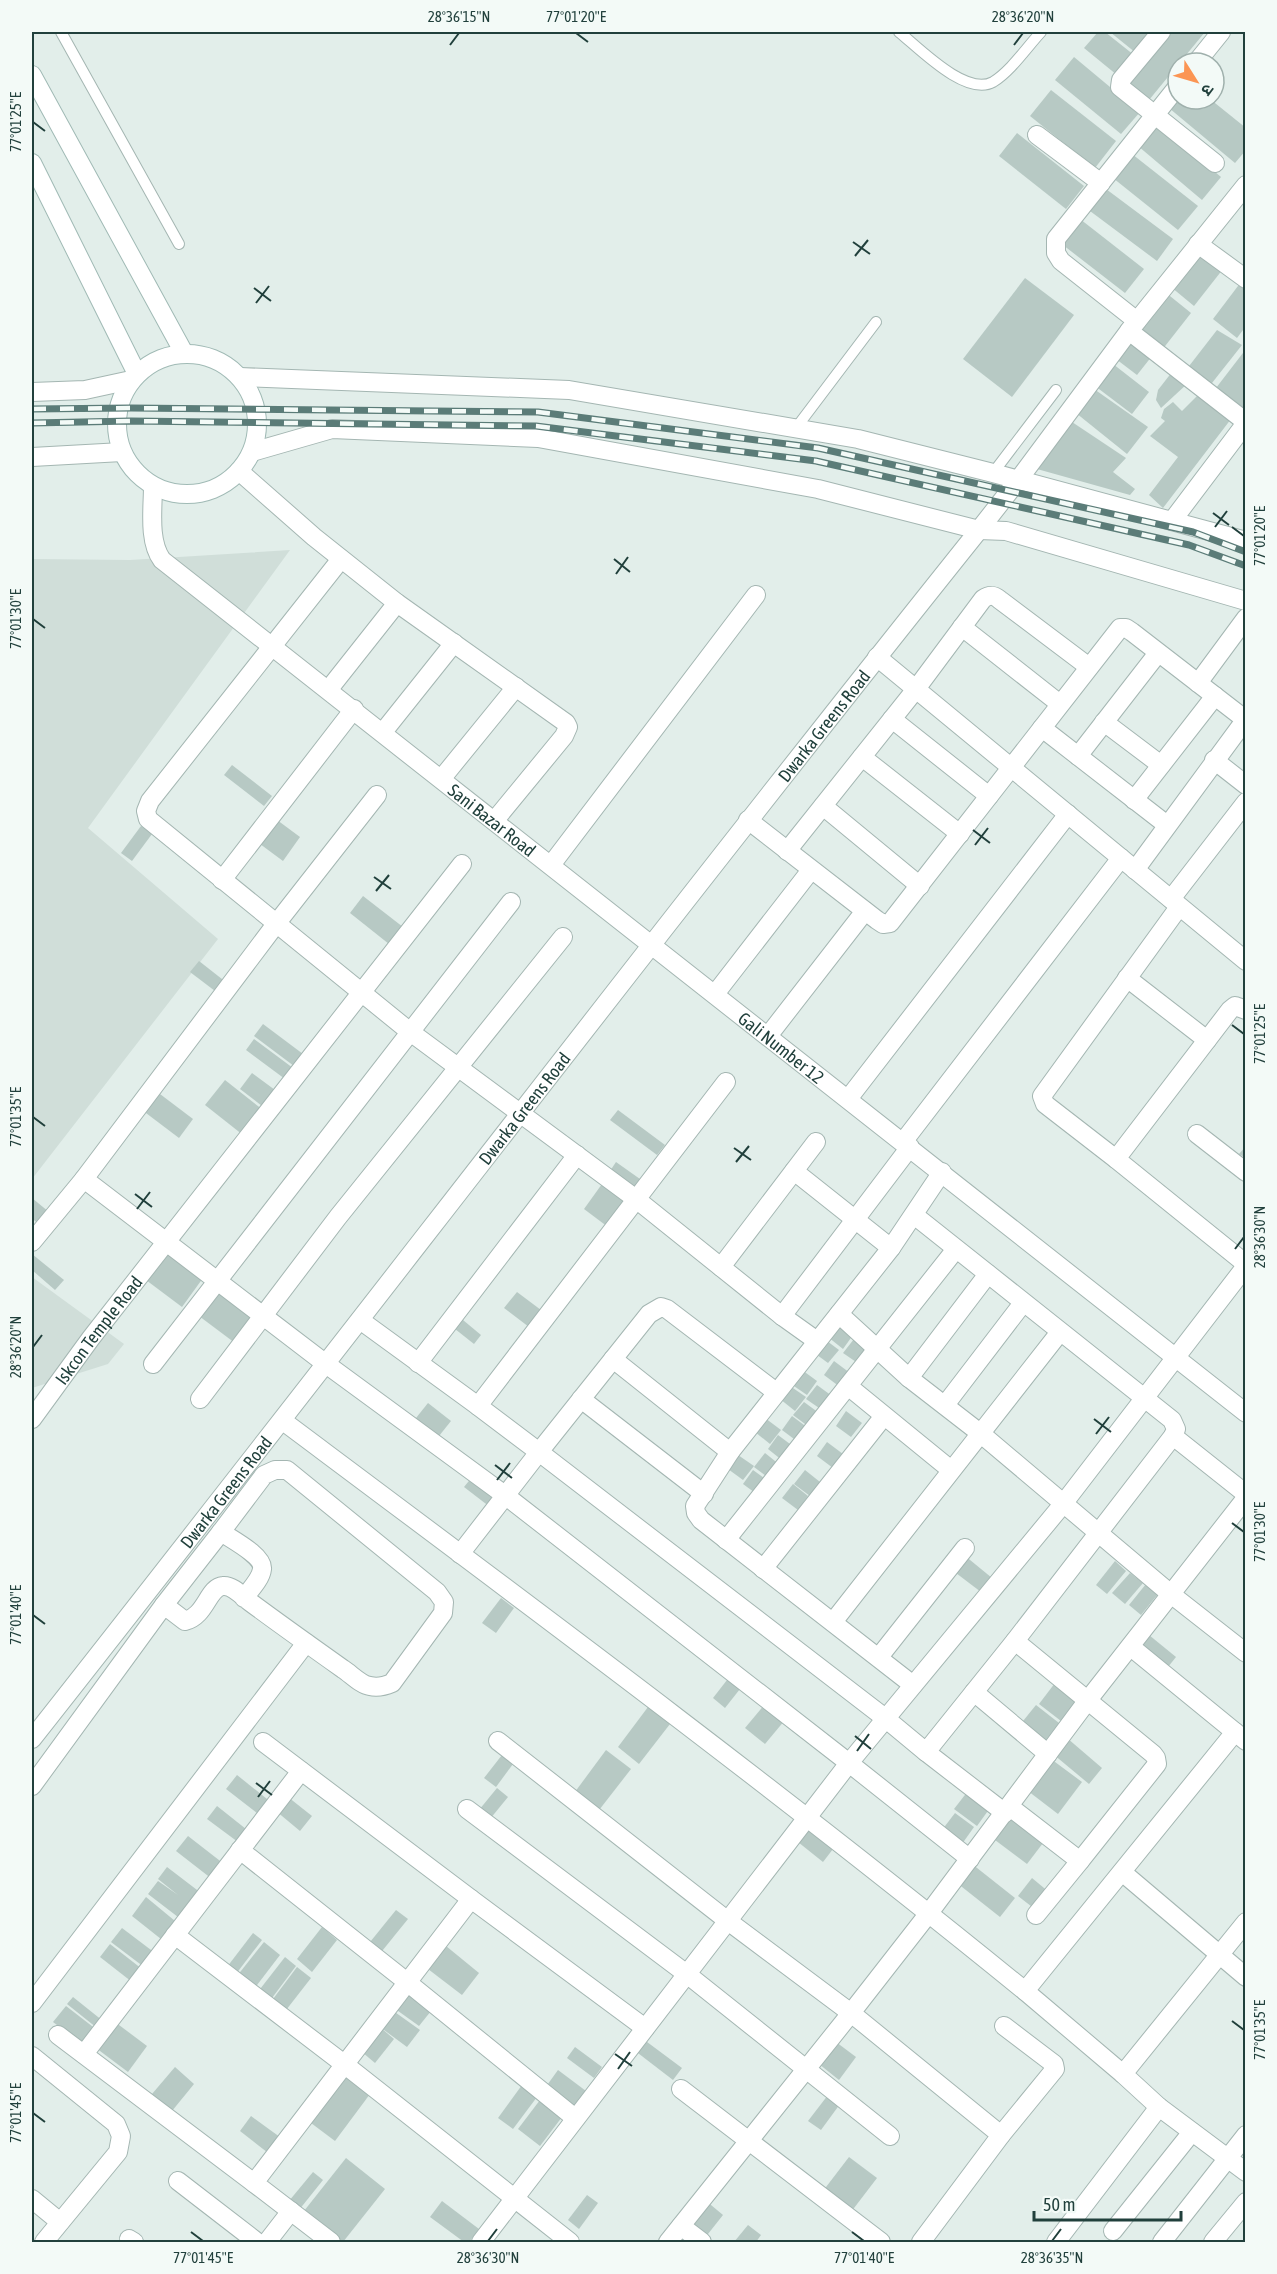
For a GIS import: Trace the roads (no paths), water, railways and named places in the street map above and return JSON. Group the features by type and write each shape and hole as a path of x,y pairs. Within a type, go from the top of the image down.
{"street":[{"path":"1161,32 1119,84 1122,90 1215,163"},
{"path":"1206,51 1221,32"},
{"path":"32,75 184,353"},
{"path":"1166,101 1056,239 1056,253 1061,261 1133,326 1245,423 1172,521"},
{"path":"1037,135 1101,183"},
{"path":"32,163 134,377"},
{"name":"Dwarka Greens Road","path":"32,1739 283,1421 748,820 1019,480 1133,326 1245,185"},
{"path":"1198,244 1245,279"},
{"path":"32,392 85,390 134,377 159,359 184,353 205,356 224,363 240,377 251,393 256,412 257,432 252,452 239,471 220,486 198,493 175,494 153,486 134,471 122,452 117,427 120,402 134,377"},
{"path":"240,377 569,390 858,439 993,472 1245,541"},
{"path":"252,452 332,429 538,438 818,489 979,530 1006,531 1245,601"},
{"path":"32,457 122,452"},
{"path":"239,471 341,559 397,603 560,718 568,727 564,736 495,820"},
{"name":"Sani Bazar Road","path":"153,486 154,535 158,554 170,566 715,994"},
{"path":"341,559 150,801 146,811 148,819 409,1031 636,1199 782,1316 817,1341"},
{"path":"551,865 756,596"},
{"path":"787,851 892,720 983,599 995,596 1089,667"},
{"path":"329,689 397,603"},
{"path":"1198,683 1245,618"},
{"path":"962,627 1060,704"},
{"path":"748,820 883,924 890,922 920,886 1120,628 1126,628 1245,719 1167,825 1128,864 906,1145 855,1220 782,1316"},
{"path":"383,732 454,643"},
{"path":"1077,756 1158,652"},
{"path":"878,657 1245,961"},
{"path":"442,778 516,687"},
{"path":"1134,800 1215,696"},
{"path":"222,880 354,709"},
{"path":"892,720 989,796"},
{"path":"1104,722 1161,765"},
{"path":"1042,728 1167,825"},
{"path":"862,757 960,834"},
{"path":"1214,760 1245,784"},
{"path":"32,1242 84,1179 276,924 377,795"},
{"path":"481,2242 849,1763 1063,1504 1245,1265 1046,1104 1042,1095 1127,978 1175,903 1245,802"},
{"path":"823,806 920,886"},
{"path":"848,1099 1068,814"},
{"name":"Iskcon Temple Road","path":"32,1419 91,1338 462,864"},
{"path":"715,994 811,870"},
{"path":"153,1364 511,902"},
{"path":"768,1036 865,911"},
{"path":"200,1399 458,1067 563,937"},
{"path":"1127,978 1207,1040"},
{"name":"Gali Number 12","path":"715,994 1245,1413"},
{"path":"1116,1160 1235,1006 1245,1010"},
{"path":"478,1406 726,1082"},
{"path":"1197,1134 1245,1172"},
{"path":"721,1267 816,1142"},
{"path":"418,1363 577,1155"},
{"path":"794,1171 891,1248"},
{"path":"913,1684 726,1540 696,1513 695,1506 730,1452 891,1248 942,1172"},
{"path":"84,1179 326,1364 506,1496 970,1859"},
{"path":"914,1215 1175,1424 1176,1429 1173,1436 1015,1641 926,1752"},
{"path":"726,1540 956,1249"},
{"path":"909,1378 988,1274"},
{"path":"945,1405 1023,1303"},
{"path":"460,1554 649,1314 662,1307 776,1392"},
{"path":"839,1314 909,1378 980,1433 1172,1595 1245,1653"},
{"path":"360,1320 539,1452 926,1752 1080,1861"},
{"path":"833,1622 1060,1332"},
{"path":"613,1359 730,1452"},
{"path":"848,1386 951,1470"},
{"path":"581,1399 704,1494"},
{"path":"763,1569 884,1416"},
{"path":"283,1421 808,1817 1025,1991 1159,2107 1245,2172"},
{"path":"668,2242 929,1913 1245,1496 1173,1436"},
{"path":"32,1786 164,1605 264,1475 275,1470 286,1470 437,1592 444,1602 443,1614 392,1683 382,1686 368,1686 230,1586 215,1589 197,1616 185,1621 164,1605"},
{"path":"221,1532 261,1559 262,1573 244,1598"},
{"path":"879,1657 965,1548"},
{"path":"179,1552 196,1564"},
{"path":"1015,1641 1153,1754 1157,1764 1036,1915"},
{"path":"32,2003 306,1643"},
{"path":"1025,1991 1122,1872 1240,1736 1131,1647"},
{"path":"974,1692 1048,1754"},
{"path":"498,1741 728,1921 851,2013 1001,2135"},
{"path":"263,1742 645,2028"},
{"path":"84,2054 301,1771"},
{"path":"467,1809 688,1975 890,2136"},
{"path":"240,1850 575,2118"},
{"path":"1122,1872 1245,1977"},
{"path":"254,2183 471,1899"},
{"path":"1123,2074 1245,1922"},
{"path":"175,1935 344,2064 570,2242"},
{"path":"921,2242 1001,2135 1055,2069 1054,2064 1004,2026"},
{"path":"58,2035 331,2242"},
{"path":"32,2056 116,2124 121,2136 118,2152 44,2242"},
{"path":"681,2089 881,2242"},
{"path":"1056,2242 1159,2107"},
{"path":"1113,2231 1192,2132"},
{"path":"1162,2242 1245,2135"},
{"path":"178,2181 257,2242"},
{"path":"32,2199 60,2222"},
{"path":"1213,2242 1245,2202"},
{"path":"267,2242 291,2211"},
{"path":"681,2226 702,2242"}],"lane":[{"path":"61,32 179,244"},
{"path":"899,32 959,80 973,85 992,83 1041,32"},
{"path":"796,428 876,322"},
{"path":"993,472 1056,390"}],"railway":[{"path":"32,409 538,412 818,448 1193,532 1246,552"},
{"path":"32,423 131,421 536,426 816,461 1189,545 1246,566"}]}
